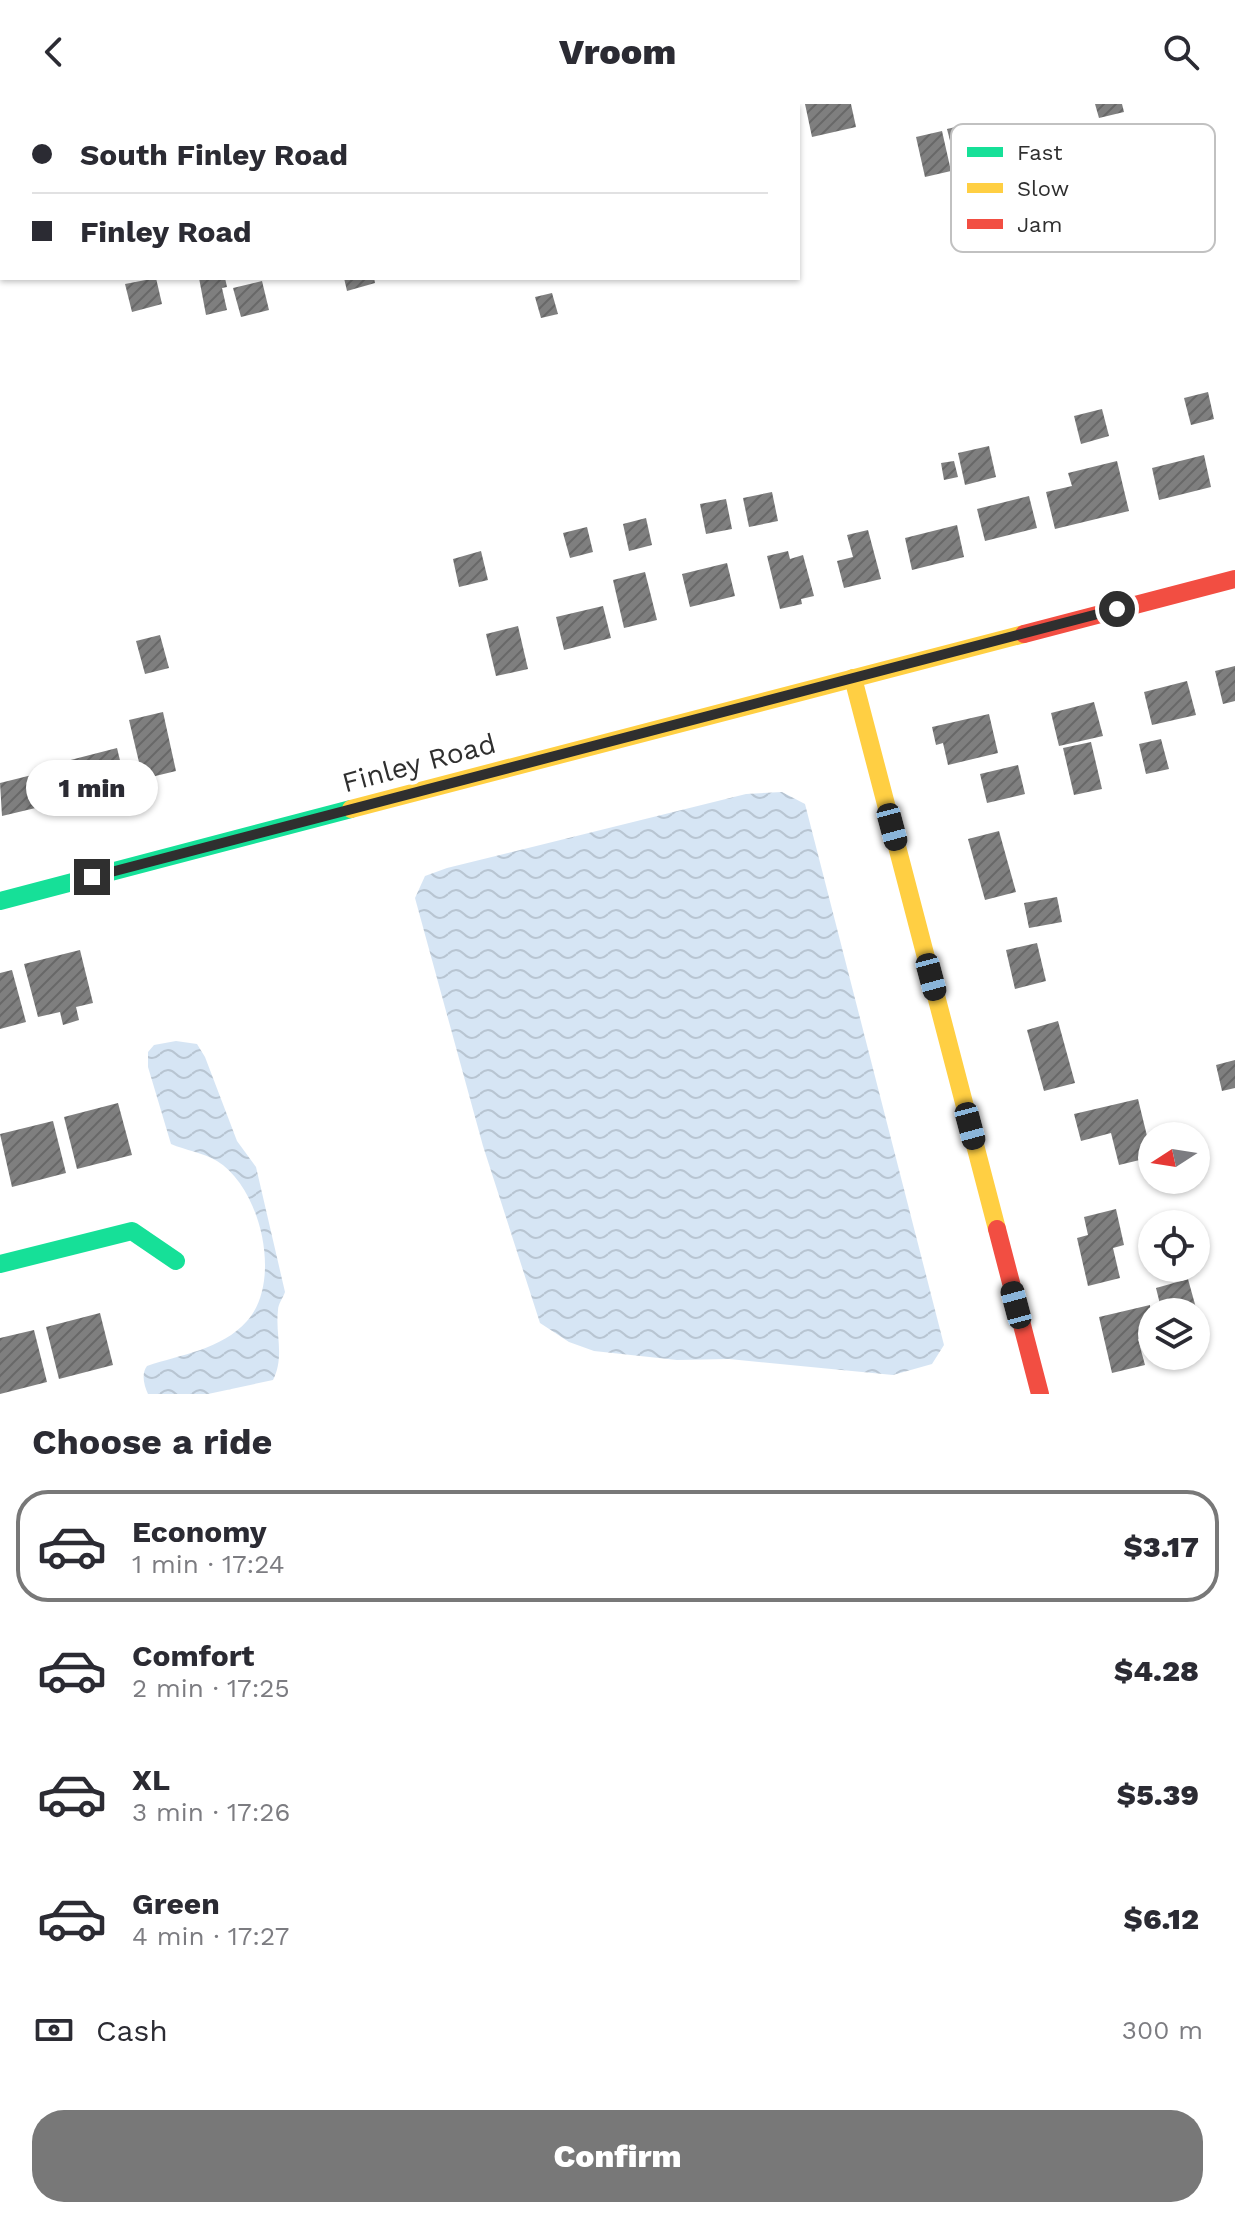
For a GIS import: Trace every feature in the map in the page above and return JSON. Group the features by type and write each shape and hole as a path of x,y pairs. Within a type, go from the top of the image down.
{"main road":[{"name":"Finley Road","path":"0,901 1235,579"},
{"path":"853,678 1040,1394"},
{"path":"0,1264 132,1231 176,1261"}],"water":[{"path":"782,792 805,804 944,1345 932,1364 893,1375 729,1359 677,1360 594,1351 569,1342 540,1323 483,1146 415,898 425,876 447,868 746,794"},
{"path":"176,1041 197,1044 205,1057 237,1141 256,1167 285,1292 278,1308 279,1354 273,1380 208,1394 148,1394 145,1369 213,1345 237,1331 258,1304 264,1283 265,1260 255,1213 232,1174 212,1158 171,1144 148,1067 148,1052 154,1045"}],"building":[{"path":"805,104 851,104 856,127 812,137"},
{"path":"1095,104 1122,104 1124,112 1099,118"},
{"path":"942,131 951,171 925,177 916,137"},
{"path":"156,280 162,304 132,312 125,284"},
{"path":"199,280 225,280 227,287 222,288 227,310 206,315"},
{"path":"344,280 374,280 375,283 347,291"},
{"path":"262,281 269,310 241,317 233,288"},
{"path":"552,293 558,314 541,318 535,297"},
{"path":"1208,392 1214,419 1191,425 1184,398"},
{"path":"1102,409 1109,436 1081,444 1074,416"},
{"path":"989,446 996,477 965,485 958,453"},
{"path":"1204,455 1211,487 1159,500 1152,468"},
{"path":"954,461 958,477 944,480 941,463"},
{"path":"1117,461 1129,511 1055,529 1046,492 1072,486 1068,473"},
{"path":"772,492 778,521 749,527 743,498"},
{"path":"1029,496 1037,528 985,541 977,509"},
{"path":"726,499 732,529 706,534 700,504"},
{"path":"646,518 652,545 629,551 623,524"},
{"path":"957,525 964,557 912,570 905,538"},
{"path":"587,527 593,552 570,558 563,533"},
{"path":"868,530 881,579 844,588 837,561 853,557 847,535"},
{"path":"481,551 488,580 459,587 453,559"},
{"path":"788,551 790,559 803,555 814,596 801,599 802,604 780,609 767,556"},
{"path":"727,563 735,596 690,607 682,574"},
{"path":"645,572 657,620 624,628 613,580"},
{"path":"603,606 611,638 564,650 556,617"},
{"path":"518,626 528,669 496,676 486,634"},
{"path":"160,635 169,668 145,674 136,641"},
{"path":"1235,666 1235,701 1223,704 1215,671"},
{"path":"1187,681 1196,715 1152,725 1144,692"},
{"path":"1094,702 1103,736 1059,746 1051,713"},
{"path":"163,712 176,771 143,779 129,720"},
{"path":"989,714 998,753 948,765 943,743 936,745 932,727"},
{"path":"1161,739 1169,769 1146,774 1139,744"},
{"path":"1091,742 1102,789 1074,795 1063,748"},
{"path":"117,748 126,785 64,801 55,764"},
{"path":"1018,765 1025,794 987,803 980,774"},
{"path":"40,773 48,805 2,816 0,783"},
{"path":"999,831 1016,892 985,900 968,839"},
{"path":"1057,897 1062,922 1029,928 1024,903"},
{"path":"1037,943 1046,981 1015,989 1006,950"},
{"path":"80,950 93,1003 76,1007 79,1020 63,1025 60,1012 38,1017 24,964"},
{"path":"12,970 26,1022 0,1029 0,973"},
{"path":"1058,1021 1075,1083 1044,1091 1027,1030"},
{"path":"1235,1060 1235,1088 1222,1091 1216,1065"},
{"path":"1138,1099 1144,1122 1138,1122 1138,1160 1119,1165 1111,1133 1081,1141 1074,1114"},
{"path":"118,1103 132,1155 77,1169 64,1117"},
{"path":"53,1121 66,1173 12,1187 0,1134"},
{"path":"1116,1209 1124,1245 1113,1248 1120,1278 1088,1286 1077,1238 1088,1235 1084,1217"},
{"path":"1189,1282 1193,1298 1158,1298 1156,1288"},
{"path":"1138,1308 1138,1367 1112,1373 1099,1317"},
{"path":"100,1313 113,1365 59,1379 46,1327"},
{"path":"34,1330 47,1382 0,1394 0,1338"}],"traffic: fast":[{"path":"0,901 351,809"},
{"path":"0,1264 132,1231 176,1261"}],"traffic: slow":[{"path":"351,809 1024,634"},
{"path":"853,678 997,1229"}],"traffic: jam":[{"path":"1024,634 1235,579"},
{"path":"997,1229 1040,1394"}],"route":[{"path":"92,877 1117,609"}]}
